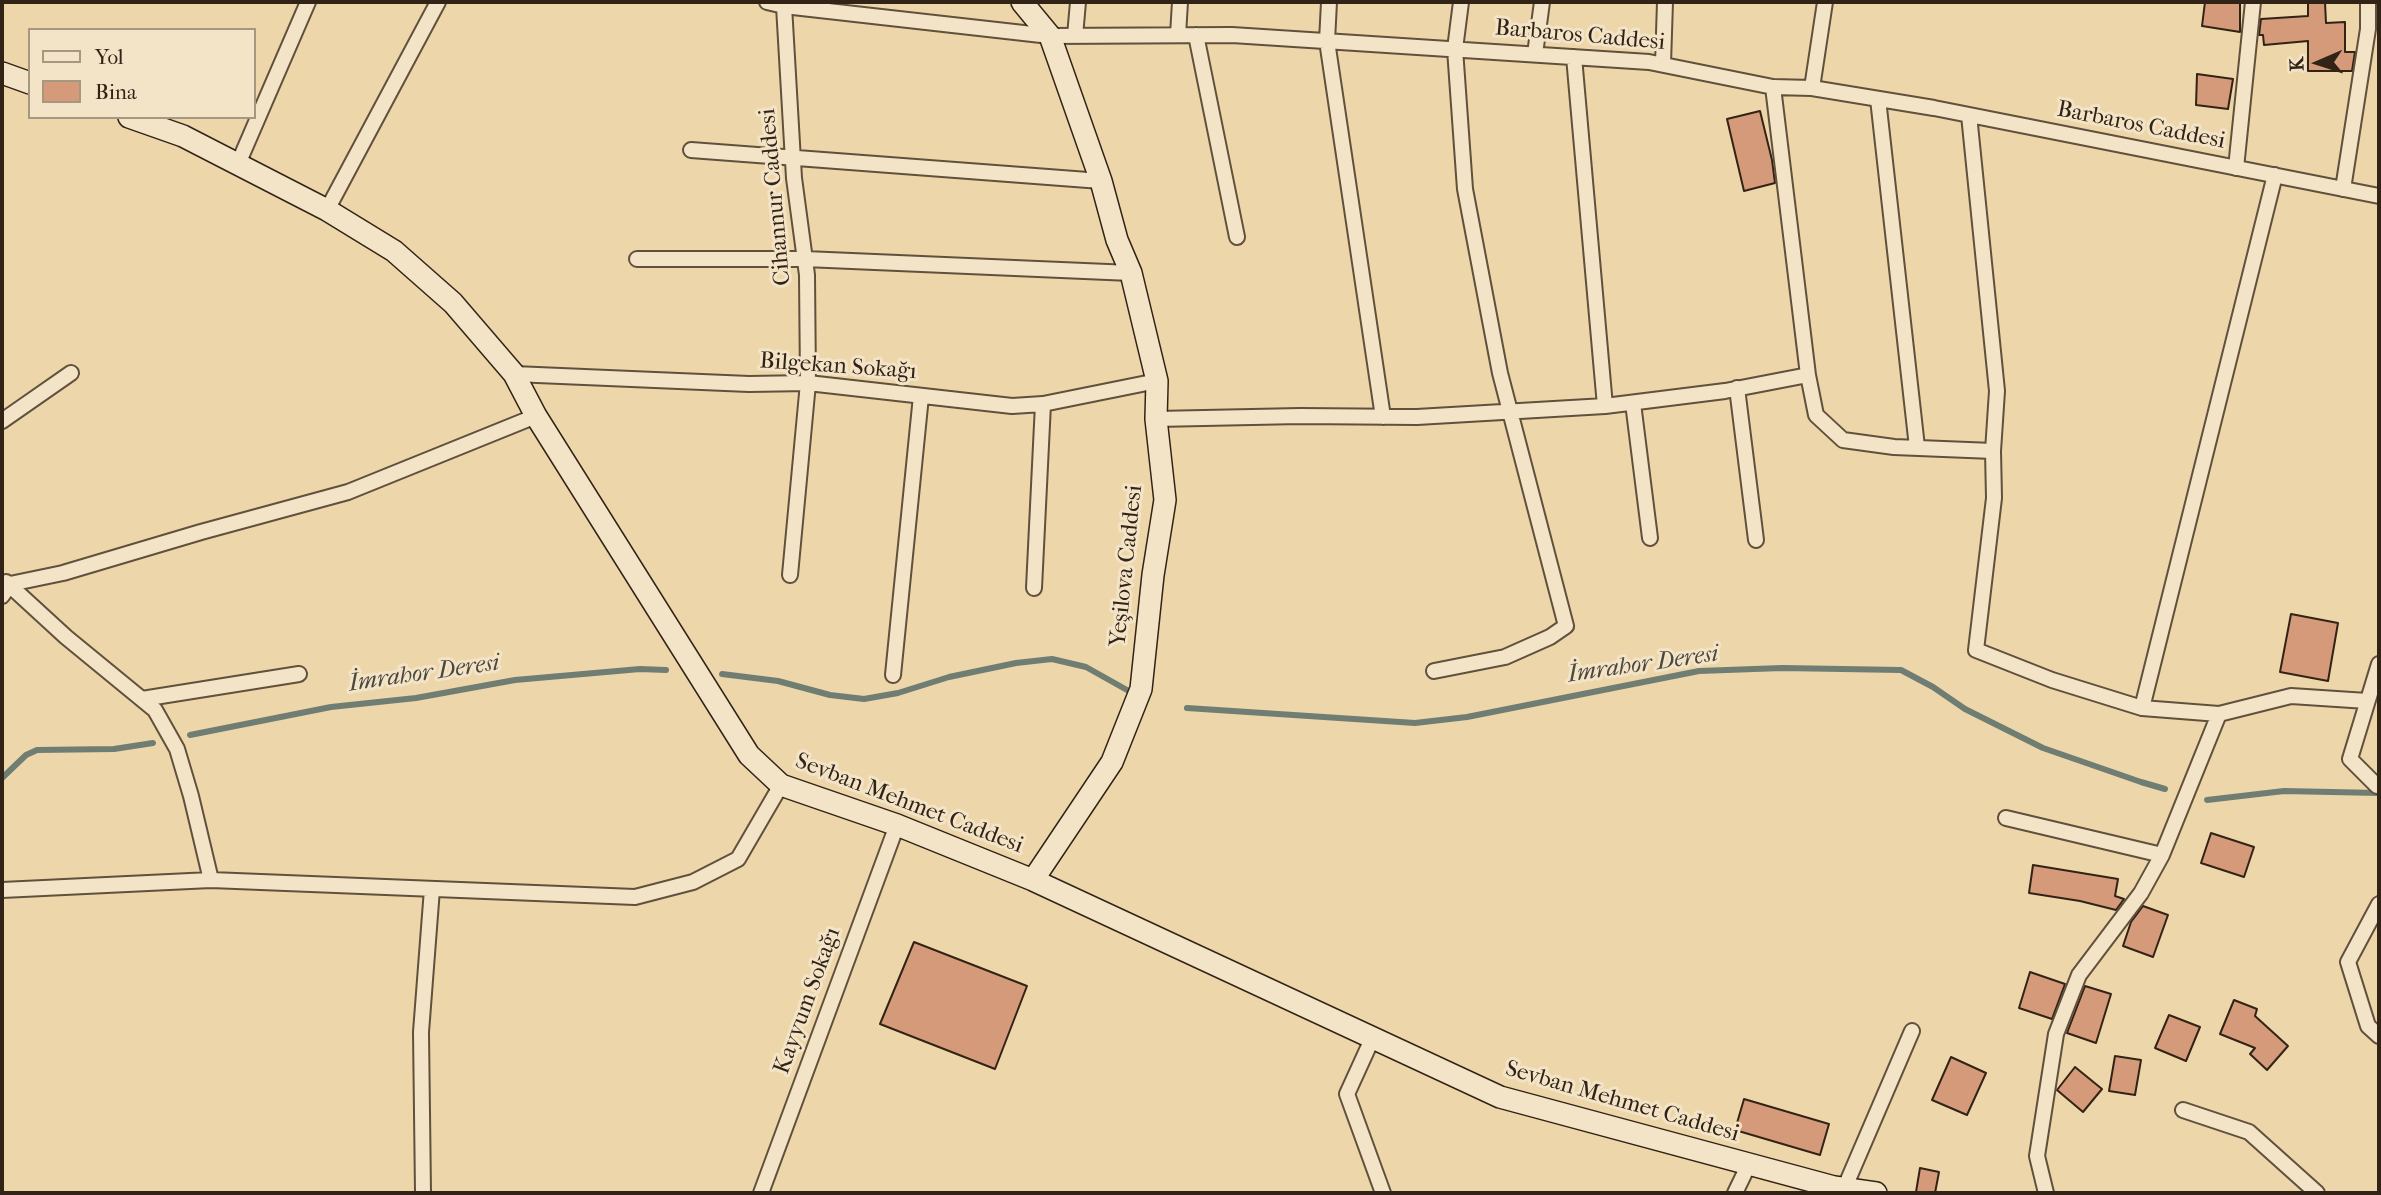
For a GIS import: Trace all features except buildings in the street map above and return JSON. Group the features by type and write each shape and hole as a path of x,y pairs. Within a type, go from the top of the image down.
{"main road":[{"name":"Yeşilova Caddesi","path":"1022,2 1050,36 1101,181 1117,240 1131,273 1157,381 1156,419 1165,500 1153,575 1141,689 1112,762 1033,880"},
{"path":"2,73 28,82"},
{"name":"Sevban Mehmet Caddesi","path":"135,119 183,136 327,210 394,251 453,303 514,374 536,416 749,755 781,785 897,825 1033,880 1500,1097 1837,1189 1874,1193"}],"street":[{"path":"238,164 308,2"},
{"path":"327,210 438,2"},
{"name":"Barbaros Caddesi","path":"767,2 1050,36 1232,35 1663,64 1773,87 1812,88 1969,115 2379,196"},
{"path":"1075,36 1078,2"},
{"path":"1178,35 1180,2"},
{"path":"1329,2 1327,41 1383,417"},
{"path":"1434,671 1505,657 1550,637 1566,626 1500,373 1465,189 1455,49 1461,2"},
{"path":"1535,54 1542,2"},
{"path":"1663,64 1665,2"},
{"path":"1812,88 1825,2"},
{"path":"2236,168 2253,2"},
{"path":"2343,189 2374,30 2368,2"},
{"name":"Cihannur Caddesi","path":"785,6 793,157 807,275 808,383 790,575"},
{"path":"1196,35 1237,237"},
{"path":"1574,57 1605,406"},
{"path":"1773,87 1808,375 1816,415 1843,440 1993,451"},
{"path":"1878,99 1917,447"},
{"path":"1969,115 1997,391 1993,451 1994,498 1976,650 2052,680 2141,708 2219,714 2291,696 2367,701"},
{"path":"691,150 1101,181"},
{"path":"2141,708 2276,175"},
{"path":"637,259 805,259 1131,273"},
{"path":"2,421 71,373"},
{"name":"Bilgekan Sokağı","path":"514,374 749,384 808,383 1012,406 1043,404 1157,381"},
{"path":"1156,419 1417,417 1605,406 1725,391 1808,375"},
{"path":"1737,387 1756,540"},
{"path":"893,675 921,396"},
{"path":"1633,402 1650,538"},
{"path":"1034,588 1043,404"},
{"path":"5,587 348,492 536,416"},
{"path":"5,587 155,710 177,749 211,880"},
{"path":"2379,664 2350,759 2379,786"},
{"path":"142,699 299,674"},
{"path":"2046,1193 2037,1156 2056,1034 2078,975 2141,893 2162,855 2219,714"},
{"path":"2,890 211,880 635,897 693,882 738,859 781,785"},
{"path":"2006,818 2162,855"},
{"name":"Kayyum Sokağı","path":"761,1193 897,825"},
{"path":"423,1193 421,1032 432,889"},
{"path":"2379,904 2348,962 2368,1026 2379,1036"},
{"path":"1837,1189 1912,1031"},
{"path":"1373,1037 1347,1094 1383,1193"},
{"path":"2183,1110 2249,1132 2317,1193"},
{"path":"1735,1193 1749,1164"}],"waterway":[{"name":"İmrahor Deresi","path":"722,674 778,681 830,695 864,699 898,693 949,677 1016,663 1052,659 1086,667 1127,690"},
{"name":"İmrahor Deresi","path":"1187,708 1415,723 1467,717 1699,671 1782,668 1901,670 1933,687 1965,709 2043,748 2165,789"},
{"name":"İmrahor Deresi","path":"190,735 331,707 416,698 515,680 640,669 666,670"},
{"name":"İmrahor Deresi","path":"2,778 26,755 37,750 114,749 153,743"},
{"name":"İmrahor Deresi","path":"2207,800 2284,791 2379,793"}]}
